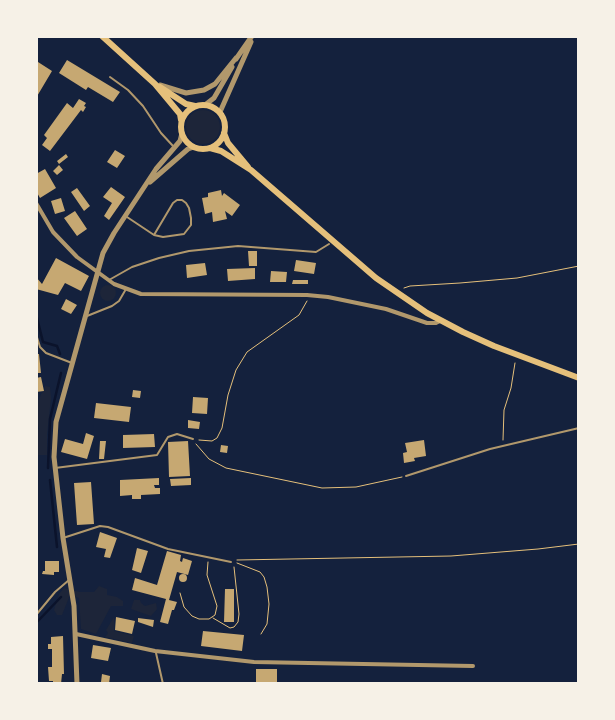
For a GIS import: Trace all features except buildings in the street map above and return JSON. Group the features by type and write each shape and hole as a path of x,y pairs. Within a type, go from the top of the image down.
{"main road":[{"path":"102,36 155,84 180,114 182,133 188,143 202,149 210,148 221,151 251,170 376,278 408,301 463,332 579,378"},
{"path":"155,84 186,104 195,106 205,105 215,108 220,112 225,122 224,133 219,142 210,148"},
{"path":"182,122 186,112 195,106"},
{"path":"224,133 228,143 251,170"}],"street":[{"path":"155,84 186,92 204,90 215,84 253,36"},
{"path":"220,112 253,36"},
{"path":"205,105 214,98 236,58"},
{"path":"77,684 76,634 71,578 63,538 55,468 56,422 97,272 108,243 156,169 180,141 182,133"},
{"path":"147,184 188,149 194,147"},
{"path":"36,203 53,232 68,249 109,280 141,294 307,295 354,301 386,309 427,323 436,324 440,320"},
{"path":"76,634 155,650 254,662 473,666"}],"lane":[{"path":"110,77 128,90 143,106 161,134 174,148"},
{"path":"125,216 154,234 163,236 184,234 191,225 192,218 186,203 182,200 177,200 154,234"},
{"path":"36,215 40,211"},
{"path":"109,280 132,267 189,251 238,246 316,252 329,244"},
{"path":"85,317 112,306 119,301 126,289"},
{"path":"36,334 40,347 46,353 72,363"},
{"path":"406,476 503,446 579,428"},
{"path":"55,468 157,455 168,438 177,434 193,439"},
{"path":"63,538 100,526 108,527 168,549 232,562"},
{"path":"36,615 55,592 71,578"},
{"path":"155,650 163,684"}],"path":[{"path":"400,290 410,286 460,284 517,278 579,266"},
{"path":"193,439 212,441 217,438 222,428 228,396 236,370 247,352 299,315 306,303 307,295"},
{"path":"503,446 504,410 517,355"},
{"path":"193,439 209,460 226,468 322,488 356,487 406,476"},
{"path":"232,562 238,560 452,556 579,544"},
{"path":"180,593 181,601 188,613 199,619 209,619 217,611 207,575 209,558"},
{"path":"212,617 230,628 238,622 235,570 232,562"},
{"path":"232,562 253,568 264,576 269,604 267,624 261,634"}],"shaded area":[{"path":"203,110 215,115 220,127 215,139 203,144 191,139 186,127 191,115"},
{"path":"108,285 114,287 116,293 114,299 108,301 102,299 100,293 102,287"},
{"path":"45,386 50,387 51,398 47,455 37,455 36,431 39,429 36,415 36,400 39,400 45,390"},
{"path":"99,586 107,589 107,595 117,597 123,601 123,606 111,606 96,634 81,629 79,598 70,595 62,615 57,615 54,610 59,594 64,588 80,592 94,592"},
{"path":"134,600 140,600 145,606 156,603 157,609 151,616 131,609"},
{"path":"114,617 114,631 134,636 132,643 105,637 108,633 106,630"}],"waterway":[{"path":"36,314 43,342 57,346 60,354"},
{"path":"48,468 50,419 61,373"},
{"path":"50,480 57,547"},
{"path":"36,623 61,597"},
{"path":"36,676 37,684"}]}
